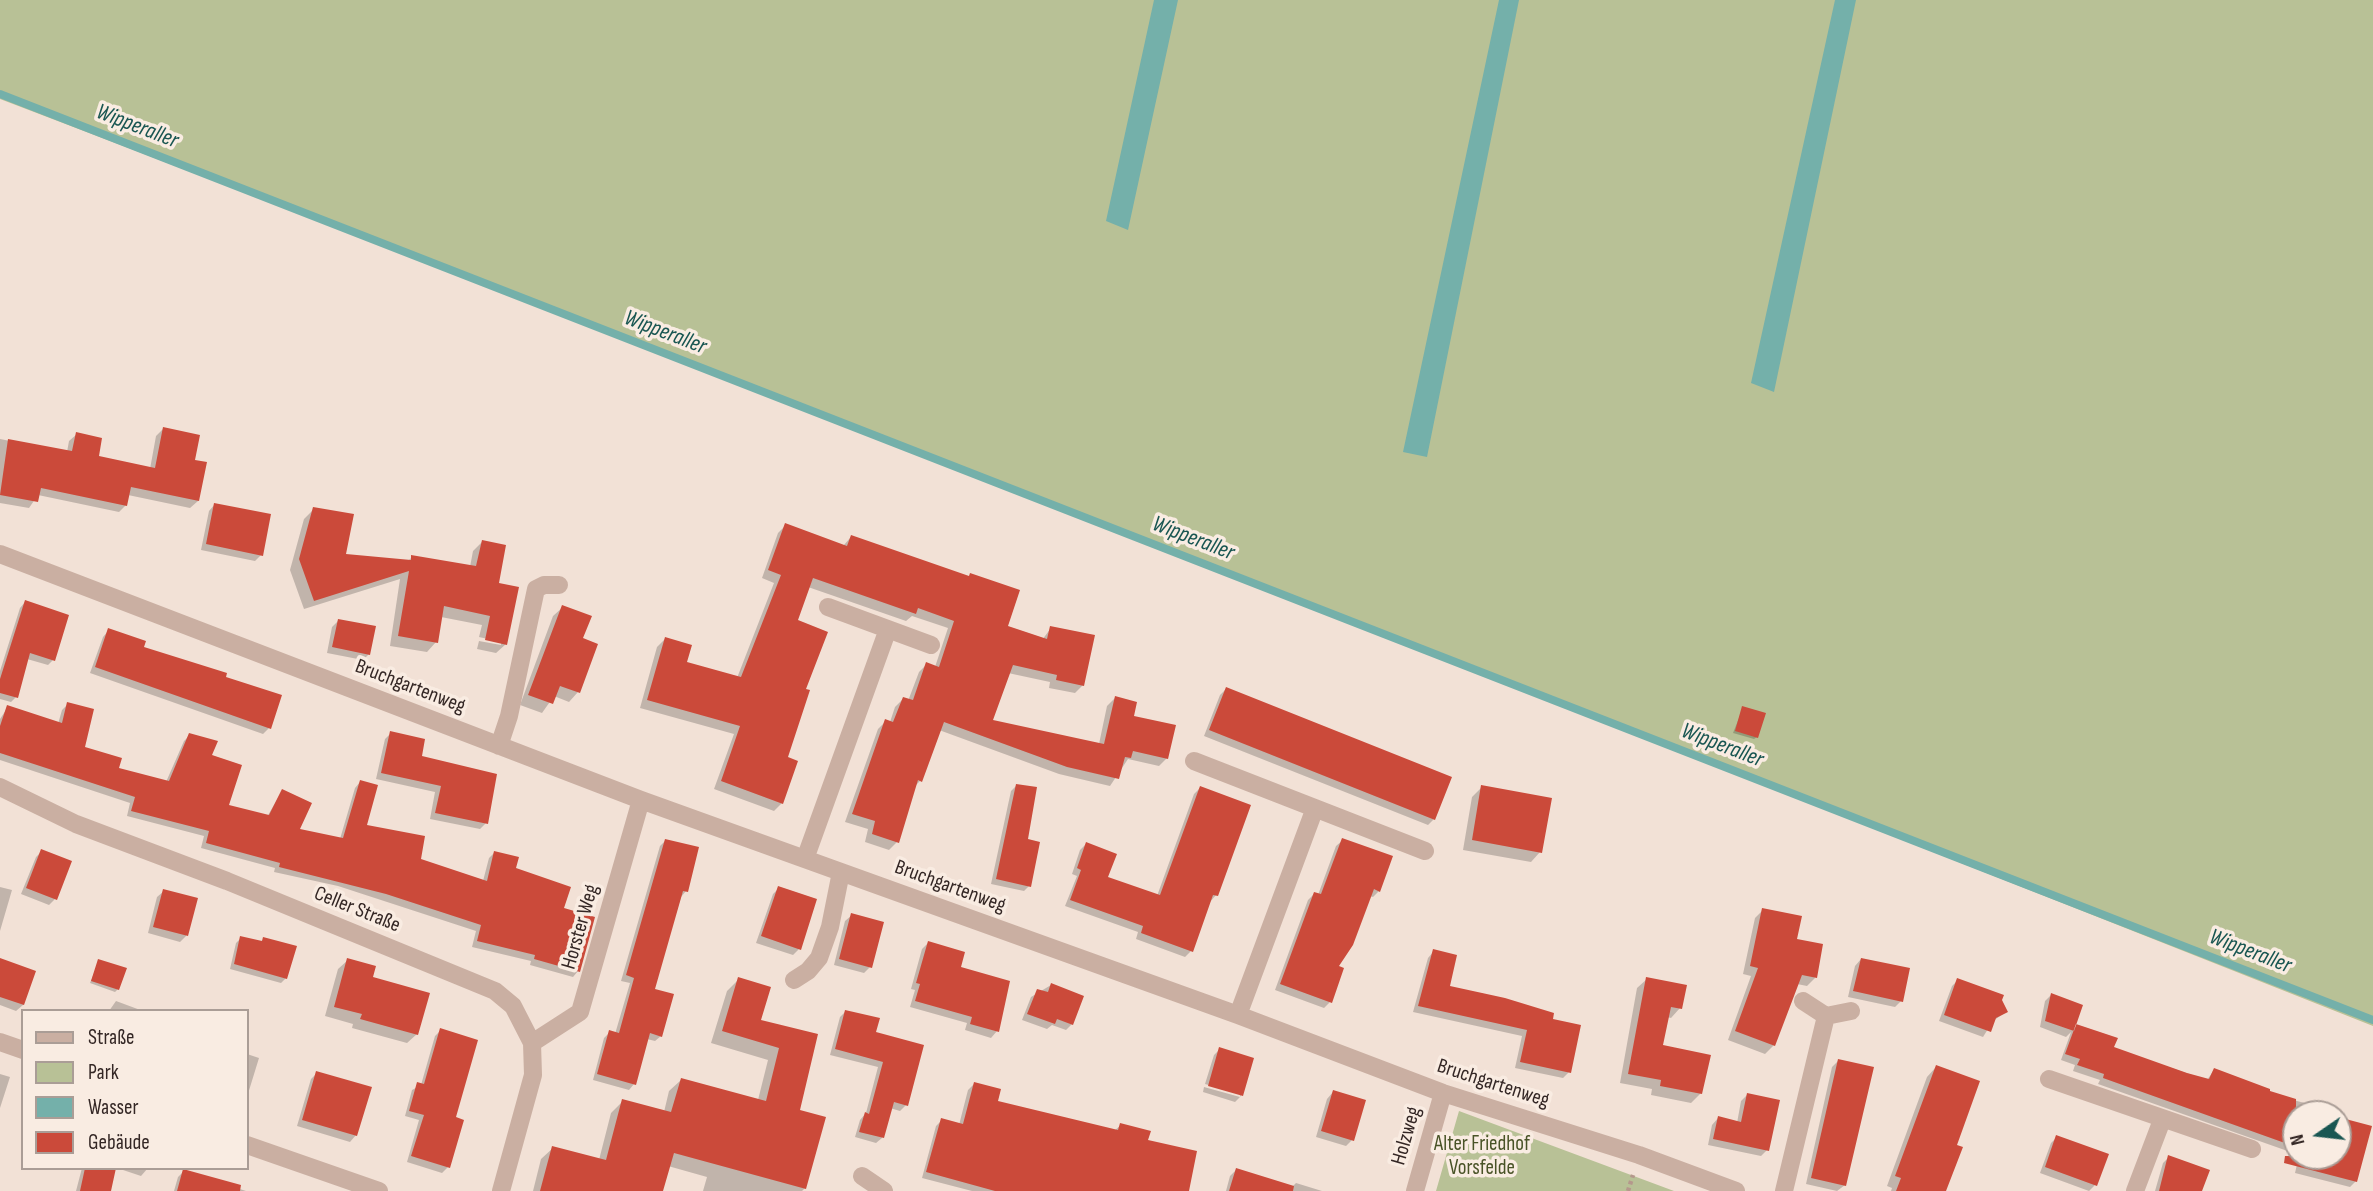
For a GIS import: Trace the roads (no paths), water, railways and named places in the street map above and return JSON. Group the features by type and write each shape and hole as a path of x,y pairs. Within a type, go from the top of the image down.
{"street":[{"name":"Bruchgartenweg","path":"0,554 641,800 1238,1015 1443,1093 1639,1155 1736,1191"},
{"path":"499,746 509,716 536,589 544,585 559,585"},
{"path":"828,607 931,645"},
{"path":"805,859 888,629"},
{"path":"1194,761 1425,851"},
{"name":"Celler Straße","path":"0,787 76,824 227,881 495,991 513,1006 522,1018 532,1042 533,1074 500,1191"},
{"name":"Horster Weg","path":"532,1042 580,1012 641,800"},
{"path":"1238,1015 1315,808"},
{"path":"794,980 808,971 819,958 830,927 841,872"},
{"path":"1802,1001 1826,1016 1851,1011"},
{"path":"1784,1191 1826,1016"},
{"path":"0,1042 21,1049"},
{"path":"2049,1079 2252,1149"},
{"name":"Holzweg","path":"1415,1191 1443,1093"},
{"path":"2135,1191 2162,1120"},
{"path":"248,1145 379,1191"},
{"path":"862,1175 884,1191"}],"water":[{"path":"1154,0 1178,0 1128,230 1106,221"},
{"path":"1499,0 1519,0 1427,457 1403,452"},
{"path":"1835,0 1856,0 1774,392 1751,383"}],"waterway":[{"name":"Wipperaller","path":"0,94 2373,1020"}],"park label":[{"name":"Alter Friedhof Vorsfelde","path":"1482,1157"}]}
